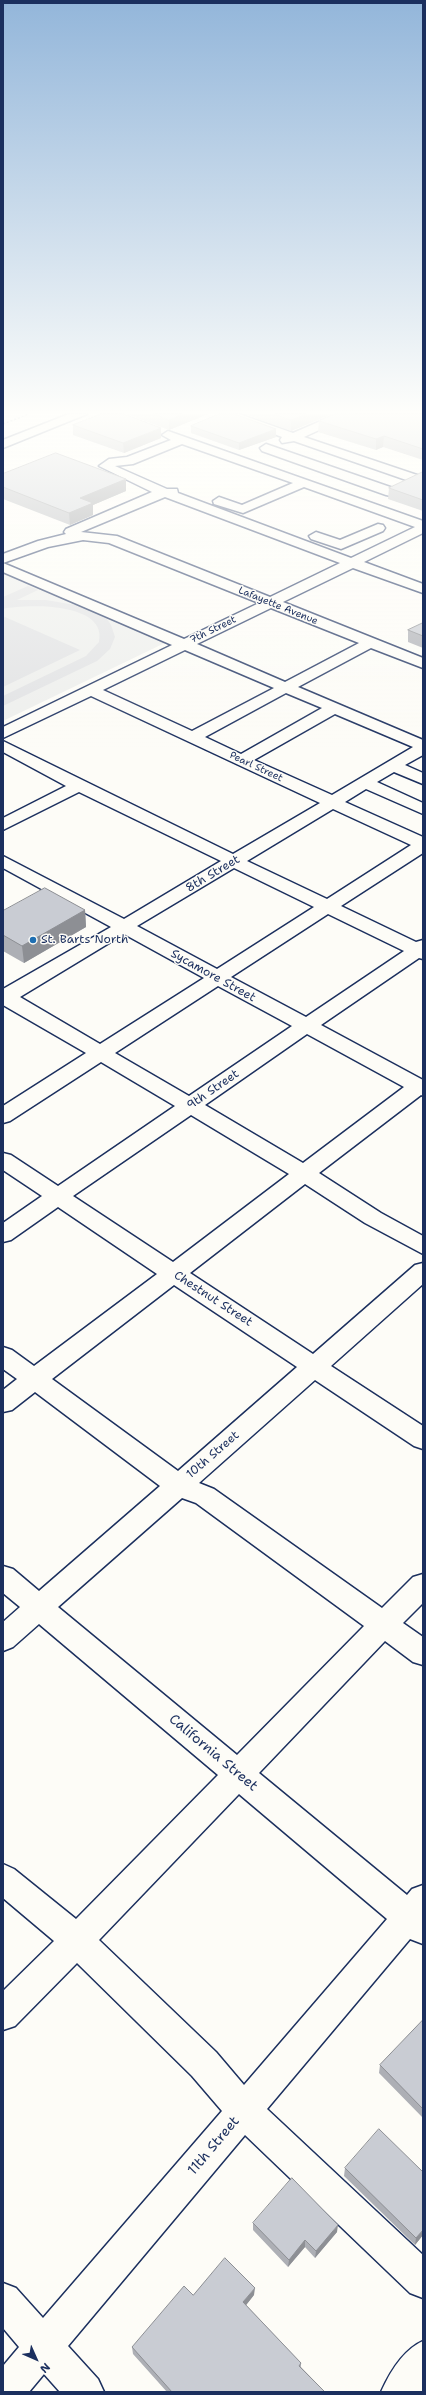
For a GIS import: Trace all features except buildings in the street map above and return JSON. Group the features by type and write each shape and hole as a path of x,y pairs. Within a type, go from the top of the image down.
{"street":[{"path":"3,559 63,537 86,526"},
{"path":"258,526 423,589"},
{"path":"288,526 340,545 378,528"},
{"name":"7th Street","path":"3,733 423,528"},
{"name":"Lafayette Avenue","path":"63,537 83,535 112,539 423,663"},
{"path":"353,539 380,548"},
{"path":"3,567 423,747"},
{"path":"193,737 288,688 371,642"},
{"name":"Pearl Street","path":"90,690 423,844"},
{"path":"241,760 334,708"},
{"path":"3,746 79,786 421,950"},
{"name":"8th Street","path":"4,997 365,784 423,747"},
{"path":"393,766 423,779"},
{"path":"365,784 423,809"},
{"path":"3,825 79,786"},
{"path":"3,1116 100,1052 330,907 423,844"},
{"name":"Sycamore Street","path":"3,861 305,1027 421,1088"},
{"name":"9th Street","path":"3,1234 305,1027 421,950"},
{"path":"4,997 100,1052 305,1174 373,1218 423,1246"},
{"path":"3,1403 421,1088"},
{"name":"Chestnut Street","path":"3,1160 423,1439"},
{"name":"10th Street","path":"3,1639 423,1271"},
{"path":"3,1356 178,1485 205,1496 423,1654"},
{"name":"California Street","path":"3,1577 237,1773 418,1915"},
{"path":"3,2014 77,1941 237,1773 423,1584"},
{"path":"3,1879 77,1941 204,2064 244,2111 423,2280"},
{"name":"11th Street","path":"5,2392 244,2111 418,1915"},
{"path":"3,2301 85,2392"},
{"path":"400,2392 423,2360"}],"shaded area":[{"path":"3,570 169,641 3,721"},
{"path":"28,586 38,590 17,600 46,600 81,606 107,619 111,625 115,637 110,649 97,661 3,706 3,696 86,656 99,642 98,629 91,619 79,613 63,609 29,606 3,609 3,597"},
{"path":"5,617 80,650 3,687 3,618"}],"place":[{"name":"St. Barts North","path":"33,940"}]}
